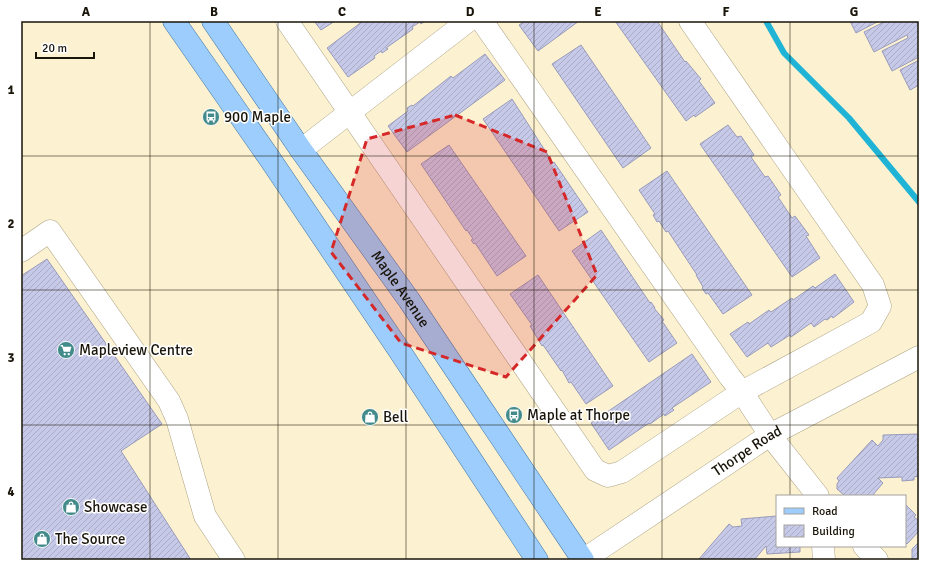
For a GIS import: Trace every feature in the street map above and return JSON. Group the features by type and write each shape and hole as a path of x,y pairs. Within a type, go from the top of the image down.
{"main road":[{"path":"174,21 270,159 390,337 537,560"},
{"name":"Maple Avenue","path":"213,21 301,150 409,300 583,560"}],"street":[{"path":"287,21 595,470 608,476 622,472 742,392 871,322 880,306 874,285 690,21"},
{"path":"301,150 348,112 468,21"},
{"path":"482,21 730,377 742,392 770,435 817,495"},
{"path":"21,251 50,231 169,401 177,419 205,516 234,560"},
{"name":"Thorpe Road","path":"583,560 770,435 919,357"},
{"path":"823,547 824,560"},
{"path":"865,547 877,560"}],"highlighted area":[{"path":"455,115 547,152 597,275 506,377 401,343 331,252 367,139"}],"building":[{"path":"314,21 335,21 321,30"},
{"path":"363,21 425,21 412,27 413,29 386,48 388,49 382,53 381,51 374,56 375,58 348,77 327,48"},
{"path":"525,21 579,21 538,51 519,25"},
{"path":"615,21 657,21 685,62 686,61 701,79 699,81 715,103 695,117 694,115 686,121"},
{"path":"850,21 879,21 856,33"},
{"path":"886,21 912,21 913,23 916,21 919,27 919,57 892,71 882,51 908,38 907,35 874,52 864,32"},
{"path":"581,45 651,148 623,168 552,64"},
{"path":"485,54 505,80 407,152 388,126 408,111 407,108 412,105 413,106 451,76 453,78"},
{"path":"919,60 919,85 910,90 900,70"},
{"path":"512,99 553,163 554,162 588,212 559,231 483,119"},
{"path":"728,125 737,137 741,136 754,155 751,157 765,177 768,176 781,195 778,197 792,218 795,216 809,235 806,236 820,258 792,277 700,144"},
{"path":"449,145 526,256 497,276 475,243 474,244 471,240 473,239 421,164"},
{"path":"667,171 752,295 723,314 708,293 706,294 702,288 703,287 697,275 668,231 666,232 659,221 657,222 653,215 655,214 639,190"},
{"path":"601,230 650,303 651,302 664,320 662,321 677,343 649,362 572,251"},
{"name":"Mapleview Centre","path":"47,259 162,424 121,451 191,560 21,560 21,276"},
{"path":"835,274 854,302 833,318 832,316 827,320 825,319 814,327 811,323 791,337 790,335 771,347 768,343 747,357 730,334 748,322 749,324 769,310 771,312 792,298 793,300 813,286 815,288"},
{"path":"538,275 613,386 586,404 571,382 569,383 562,370 561,371 543,345 542,346 530,326 532,325 510,294"},
{"path":"692,354 711,382 672,408 674,410 665,416 664,414 650,424 649,423 609,450 591,423"},
{"path":"919,434 919,476 914,477 914,480 902,481 902,477 878,478 883,483 873,495 844,495 837,489 837,484 839,481 837,478 872,440 878,446 883,440 883,435"},
{"path":"906,505 916,515 914,517 919,521 919,531 907,544"},
{"path":"776,516 776,547 800,547 800,552 767,554 766,546 754,560 699,559 729,524 733,527 742,526 741,519"},
{"path":"919,542 919,560 912,560 912,549"}],"waterway":[{"path":"766,21 784,53 849,118 919,202"}],"place":[{"name":"900 Maple","path":"211,117"},
{"name":"Mapleview Centre","path":"66,350"},
{"name":"Maple at Thorpe","path":"514,415"},
{"name":"Bell","path":"370,417"},
{"name":"Showcase","path":"71,507"},
{"name":"The Source","path":"42,539"}]}
